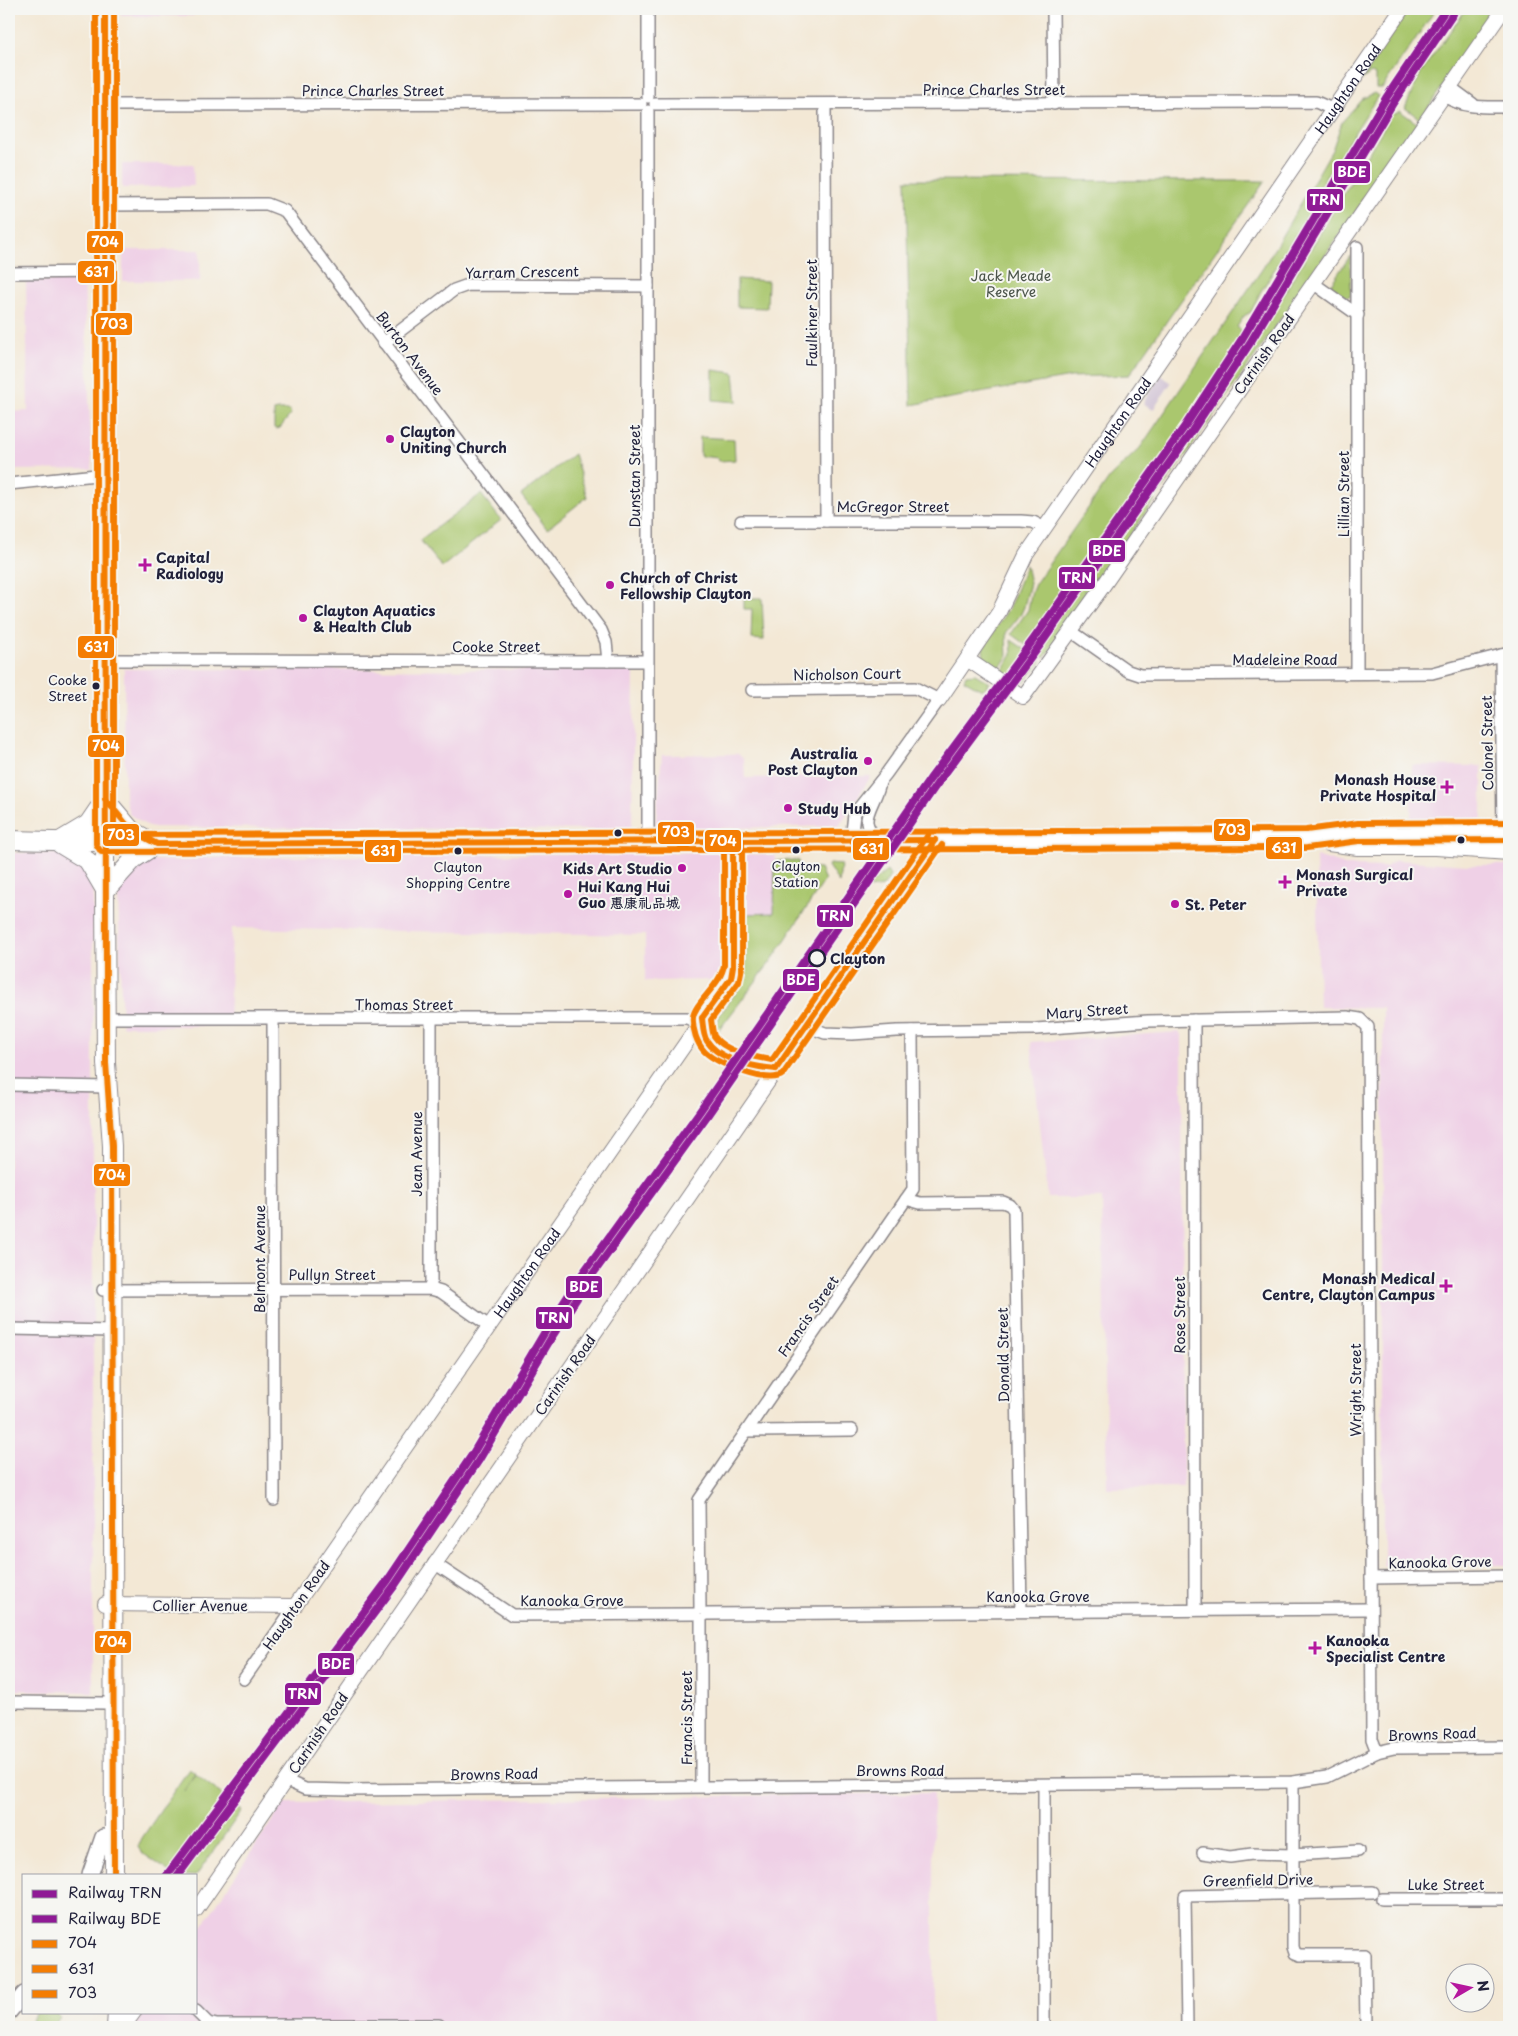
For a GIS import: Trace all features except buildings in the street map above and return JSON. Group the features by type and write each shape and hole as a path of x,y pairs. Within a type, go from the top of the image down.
{"main road":[{"path":"105,9 105,891 108,1095 112,1146 108,1331 109,1604 114,1874"},
{"path":"58,842 88,824 105,799"},
{"path":"105,799 132,831 157,844"},
{"path":"9,840 157,844 1306,839 1358,832 1506,831"},
{"path":"1306,839 1358,846 1436,846 1509,852"},
{"path":"58,842 88,862 105,891"},
{"path":"105,891 134,859 157,844"},
{"path":"102,1874 104,1703 109,1604"},
{"path":"90,1874 103,1837"},
{"path":"105,2014 105,2027"},
{"path":"116,2027 117,2014"}],"street":[{"name":"Dunstan Street","path":"648,9 648,842"},
{"path":"1053,9 1054,104"},
{"name":"Haughton Road","path":"851,841 854,814 880,782 939,700 999,612 1022,561 1402,9"},
{"name":"Carinish Road","path":"966,659 1023,697 1071,631 1504,9"},
{"path":"1447,92 1479,107 1509,107"},
{"name":"Prince Charles Street","path":"106,105 1316,102 1332,109"},
{"name":"Faulkiner Street","path":"825,104 826,521"},
{"name":"Burton Avenue","path":"106,204 267,204 285,211 601,630 606,642 608,661"},
{"name":"Lillian Street","path":"1356,247 1358,315 1357,673"},
{"path":"9,273 106,272"},
{"path":"1313,283 1358,315"},
{"name":"Yarram Crescent","path":"384,343 454,290 468,285 648,286"},
{"path":"9,484 106,474"},
{"name":"McGregor Street","path":"741,521 1021,521 1033,522 1045,528"},
{"name":"Madeleine Road","path":"1071,631 1134,674 1442,672 1505,654"},
{"name":"Colonel Street","path":"1505,654 1506,831"},
{"name":"Cooke Street","path":"106,660 647,661"},
{"name":"Nicholson Court","path":"752,690 915,688 939,700"},
{"path":"880,782 878,796 867,815 866,822 871,832 887,841"},
{"name":"Carinish Road","path":"198,1907 935,840"},
{"name":"Haughton Road","path":"244,1679 731,978 734,966 733,842"},
{"name":"Mary Street","path":"806,1026 825,1033 1036,1029 1194,1020 1347,1017 1360,1019 1368,1028"},
{"name":"Thomas Street","path":"108,1018 686,1018 698,1023"},
{"name":"Belmont Avenue","path":"273,1018 274,1500"},
{"name":"Jean Avenue","path":"431,1019 431,1289"},
{"name":"Rose Street","path":"1194,1020 1195,1610"},
{"name":"Wright Street","path":"1368,1028 1370,1609 1372,1739 1377,1752"},
{"name":"Francis Street","path":"701,1786 699,1500 913,1189 912,1031"},
{"path":"9,1085 108,1095"},
{"name":"Donald Street","path":"906,1200 920,1203 1003,1202 1010,1204 1014,1210 1021,1611"},
{"name":"Pullyn Street","path":"108,1290 431,1289 441,1292 490,1326"},
{"path":"9,1329 108,1331"},
{"path":"747,1431 852,1430"},
{"name":"Kanooka Grove","path":"434,1563 512,1614 1370,1609"},
{"name":"Kanooka Grove","path":"1371,1578 1509,1576"},
{"name":"Collier Avenue","path":"109,1604 295,1606"},
{"path":"9,1702 104,1703"},
{"name":"Browns Road","path":"285,1780 304,1789 348,1790 1293,1782 1327,1777 1377,1752 1394,1748 1509,1748"},
{"path":"1293,1782 1293,1947 1295,1953 1300,1955 1365,1955 1366,2027"},
{"path":"1044,1785 1044,2027"},
{"path":"1203,1853 1230,1857 1252,1854 1293,1855 1358,1851"},
{"name":"Greenfield Drive","path":"1186,2027 1185,1896 1378,1896"},
{"name":"Luke Street","path":"1378,1896 1509,1898"},
{"path":"198,2013 208,2023 217,2025 439,2025"},
{"path":"122,2027 132,2014"}],"shaded area":[{"path":"121,9 193,9 194,16 121,16"},
{"path":"122,164 193,164 194,186 122,188"},
{"path":"123,250 200,250 200,281 123,281"},
{"path":"84,280 92,469 9,470 9,412 28,411 26,281"},
{"path":"1161,375 1171,383 1153,410 1143,403"},
{"path":"124,669 634,670 632,830 149,827 129,814 125,798"},
{"path":"738,754 744,759 745,778 871,776 839,826 655,829 662,755"},
{"name":"Monash House Private Hospital","path":"1412,765 1482,766 1482,820 1411,819"},
{"path":"721,852 726,859 723,972 715,980 645,981 645,935 232,928 229,1026 122,1026 118,892 121,882 136,867 152,860 188,861 201,858"},
{"path":"9,853 63,854 83,867 93,890 93,1692 9,1690"},
{"path":"740,854 775,855 774,913 746,914 746,947 739,947"},
{"name":"Monash Medical Centre, Clayton Campus","path":"1316,856 1348,866 1386,867 1396,860 1467,865 1509,865 1509,1565 1383,1565 1383,1008 1319,1007"},
{"path":"1179,1032 1182,1036 1183,1487 1107,1488 1102,1198 1048,1198 1031,1042"},
{"path":"933,1793 933,2027 134,2027 143,2014 198,2014 198,1932 284,1803"}],"green space":[{"path":"1409,9 1436,9 1382,88 1376,88 1376,75 1371,73 1361,80 1361,78"},
{"path":"1466,9 1496,9 1420,119 1405,108 1421,72"},
{"path":"1374,93 1378,96 1320,187 1320,196 1260,293 1251,312 1244,316 1237,327 1255,341 1386,124 1391,111 1395,114 1400,111 1418,124 1365,199 1362,199 1363,201 1045,657 1042,657 1011,634 1028,610 1035,584 1110,477 1140,448 1263,268 1332,150 1342,122 1362,99"},
{"name":"Jack Meade Reserve","path":"906,180 1265,181 1129,375 1071,377 911,405"},
{"path":"1350,256 1351,291 1350,296 1346,297 1332,288 1331,284"},
{"path":"737,279 768,281 767,308 737,307"},
{"path":"713,370 734,373 737,402 713,400"},
{"path":"289,410 291,414 280,428 276,429 274,428 274,411"},
{"path":"700,437 734,439 735,460 719,461 718,458 700,456"},
{"path":"574,454 587,497 547,529 521,495"},
{"path":"481,494 501,520 442,567 420,540"},
{"path":"1026,565 1030,583 1024,607 1021,614 1006,633 1007,657 997,672 984,662 983,648 1009,608"},
{"path":"744,598 762,598 764,640 751,639 752,609 744,609"},
{"path":"1011,640 1040,659 1041,662 1025,681 1015,682 1001,674 1012,654"},
{"path":"975,674 990,683 982,690 964,680 966,675"},
{"path":"798,860 799,868 820,869 825,880 772,960 719,1030 716,1027 719,1016 745,979 746,914 774,913 775,861"},
{"path":"829,864 841,865 839,883 828,866"},
{"path":"887,871 890,876 883,887 867,889 867,886"},
{"path":"189,1769 195,1773 184,1791 195,1774 242,1810 197,1874 173,1874 141,1852 138,1847 142,1838"},
{"path":"36,2014 56,2014 60,2017 53,2027 27,2027"}],"rail line":[{"name":"TRN","path":"168,1874 388,1580 472,1455 546,1330 583,1273 700,1111 930,779 1033,640 1185,426 1242,339 1386,98 1446,9"},
{"name":"BDE","path":"179,1874 395,1585 479,1460 553,1335 590,1278 707,1116 937,784 1040,645 1192,431 1250,343 1393,103 1453,14"}],"transit line":[{"name":"631","path":"96,9 96,844 101,852 1307,848 1359,841 1509,840"},
{"name":"704","path":"105,9 106,1063 112,1146 114,1874"},
{"name":"703","path":"114,9 114,835 1306,830 1358,823 1509,822"},
{"name":"704","path":"105,799 132,831 157,844 935,840"},
{"name":"703","path":"742,842 742,967 739,982 711,1020 712,1030 719,1042 732,1050 772,1060 928,835"},
{"name":"704","path":"776,1069 935,840"},
{"name":"631","path":"724,842 724,965 718,979 698,1005 693,1017 693,1026 700,1045 711,1057 744,1072 767,1077 776,1077 783,1074 942,845"},
{"name":"704","path":"702,1018 731,978 733,966 733,842"},
{"name":"704","path":"702,1018 706,1039 720,1054 748,1065 776,1069"}],"place":[{"name":"Clayton Uniting Church","path":"390,439"},
{"name":"Capital Radiology","path":"145,565"},
{"name":"Church of Christ Fellowship Clayton","path":"610,585"},
{"name":"Clayton Aquatics & Health Club","path":"303,618"},
{"name":"Cooke Street","path":"96,686"},
{"name":"Australia Post Clayton","path":"868,761"},
{"name":"Monash House Private Hospital","path":"1447,787"},
{"name":"Study Hub","path":"788,808"},
{"name":"Clayton Station","path":"796,850"},
{"name":"Clayton Shopping Centre","path":"458,851"},
{"name":"Kids Art Studio","path":"682,868"},
{"name":"Monash Surgical Private","path":"1285,882"},
{"name":"Hui Kang Hui Guo 惠康礼品城","path":"568,894"},
{"name":"St. Peter","path":"1175,904"},
{"name":"Clayton","path":"817,958"},
{"name":"Monash Medical Centre, Clayton Campus","path":"1446,1286"},
{"name":"Kanooka Specialist Centre","path":"1315,1648"}]}
